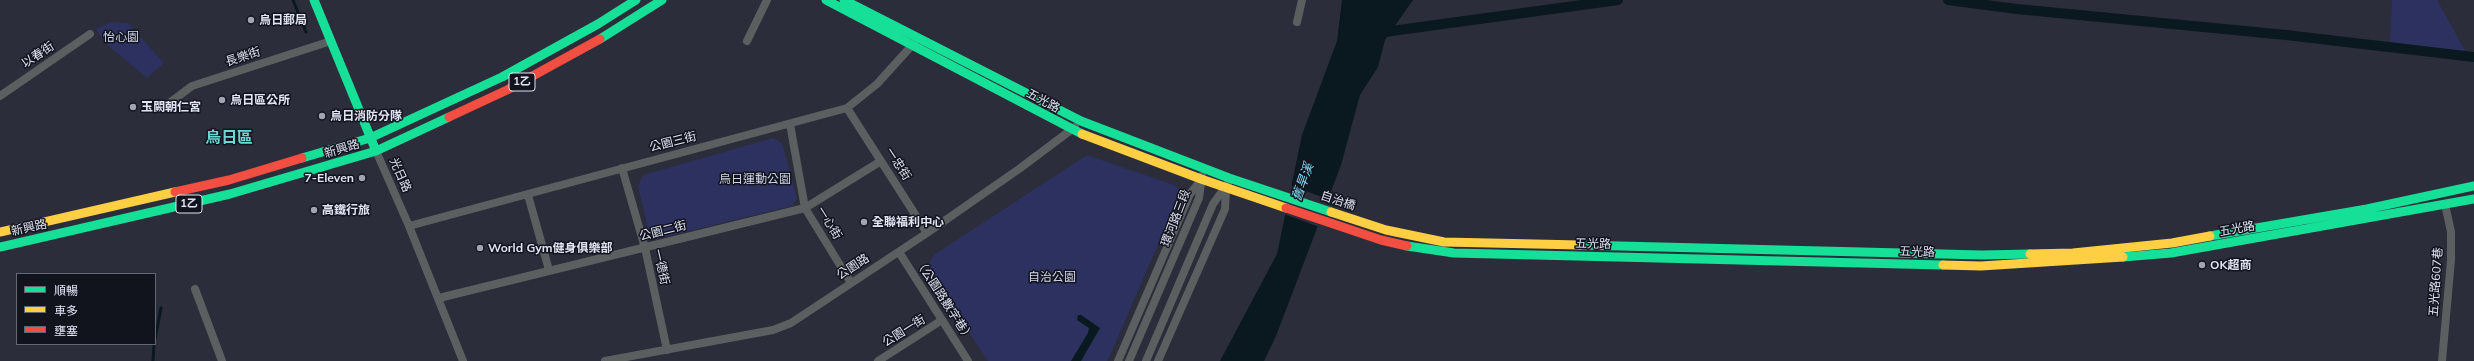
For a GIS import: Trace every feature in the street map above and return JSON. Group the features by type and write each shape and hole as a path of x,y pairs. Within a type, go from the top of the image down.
{"main road":[{"name":"光日路","path":"314,0 376,151"},
{"name":"新興路","path":"0,232 229,180 370,138 502,77 592,28 636,0"},
{"name":"新興路","path":"0,247 230,194 376,151 507,90 600,40 662,0"},
{"name":"五光路","path":"826,0 1081,121 1205,170 1262,188"},
{"name":"五光路","path":"844,0 915,43 1072,130 1201,180 1259,199"},
{"name":"五光路","path":"1360,221 1419,238 1491,245 1982,255 2073,253 2172,242 2367,209 2474,186"},
{"name":"自治橋","path":"1262,188 1360,221"},
{"name":"五光路","path":"1357,231 1381,240 1417,248 1454,253 1981,266 2074,262 2171,253 2474,198"},
{"name":"自治橋","path":"1259,199 1357,231"}],"street":[{"path":"747,41 767,0"},
{"path":"1297,22 1302,0"},
{"name":"以春街","path":"0,96 90,34"},
{"name":"長樂街","path":"168,104 192,86 331,41"},
{"name":"公園三街","path":"409,226 847,108 877,84 915,43"},
{"name":"一忠街","path":"847,108 927,233"},
{"name":"公園路","path":"605,361 773,330 791,323 927,233 1072,130 1081,121"},
{"name":"一心街","path":"790,124 805,208 851,283"},
{"name":"光日路","path":"376,151 439,298 463,361"},
{"name":"公園二街","path":"439,298 805,208 881,161"},
{"name":"一德街","path":"622,168 645,248 667,350"},
{"path":"1201,180 1205,170"},
{"path":"1158,361 1225,209 1226,188 1229,178"},
{"name":"環河路三段","path":"1118,361 1190,194 1201,180"},
{"name":"環河路三段","path":"1129,361 1199,198 1201,180"},
{"path":"1146,361 1213,204 1226,188"},
{"path":"528,195 549,270"},
{"name":"五光路607巷","path":"2442,361 2451,260 2451,232 2445,204"},
{"name":"（公園路數字巷）","path":"899,252 968,361"},
{"path":"195,289 222,361"},
{"name":"公園一街","path":"878,361 942,320"}],"green space":[{"path":"2392,0 2437,0 2466,52 2390,42"},
{"name":"怡心園","path":"112,22 128,23 164,63 147,78 105,43 96,29"},
{"name":"烏日運動公園","path":"773,138 782,143 797,198 792,206 656,239 649,232 638,186 643,175"},
{"name":"自治公園","path":"1087,155 1174,185 1179,189 1180,193 1109,358 1107,361 988,361 928,271 929,263 935,254"}],"water":[{"name":"舊旱溪","path":"1342,0 1413,0 1385,40 1378,67 1360,95 1341,165 1276,336 1264,361 1220,361 1277,254 1302,135 1337,41"},
{"path":"1078,315 1081,315 1100,328 1081,361 1071,361 1088,333 1089,328 1077,320"}],"pier":[{"path":"1290,185 1330,200 1319,227 1284,214"}],"waterway":[{"path":"293,0 306,32"},
{"path":"1377,33 1618,0"},
{"path":"1948,0 2017,9 2286,35 2474,57"},
{"path":"156,334 161,308"},
{"path":"153,361 154,345"}],"traffic: fast":[{"path":"314,0 376,151"},
{"path":"302,158 370,138 502,77 598,24 636,0"},
{"path":"600,39 662,0"},
{"path":"826,0 1082,134"},
{"path":"844,0 1081,121 1229,178 1331,212"},
{"path":"0,247 230,194 376,151 449,117"},
{"path":"2210,236 2367,209 2474,186"},
{"path":"2123,257 2171,253 2474,199"},
{"path":"1580,245 1982,255 2030,254"},
{"path":"1407,246 1454,253 1943,265"}],"traffic: slow":[{"path":"1082,134 1201,179 1286,208"},
{"path":"0,232 175,192"},
{"path":"1331,212 1386,230 1444,242 1580,245"},
{"path":"2030,254 2073,253 2172,243 2210,236"},
{"path":"1943,265 1981,266 2123,257"}],"traffic: jam":[{"path":"449,117 507,90 600,39"},
{"path":"175,192 229,180 302,158"},
{"path":"1286,208 1381,240 1407,246"}],"place":[{"name":"烏日郵局","path":"251,20"},
{"name":"烏日區公所","path":"222,100"},
{"name":"玉闕朝仁宮","path":"133,107"},
{"name":"烏日消防分隊","path":"322,116"},
{"name":"7-Eleven","path":"362,178"},
{"name":"高鐵行旅","path":"314,210"},
{"name":"全聯福利中心","path":"864,222"},
{"name":"World Gym健身俱樂部","path":"480,248"},
{"name":"OK超商","path":"2202,265"}],"district":[{"name":"烏日區","path":"229,138"}]}
